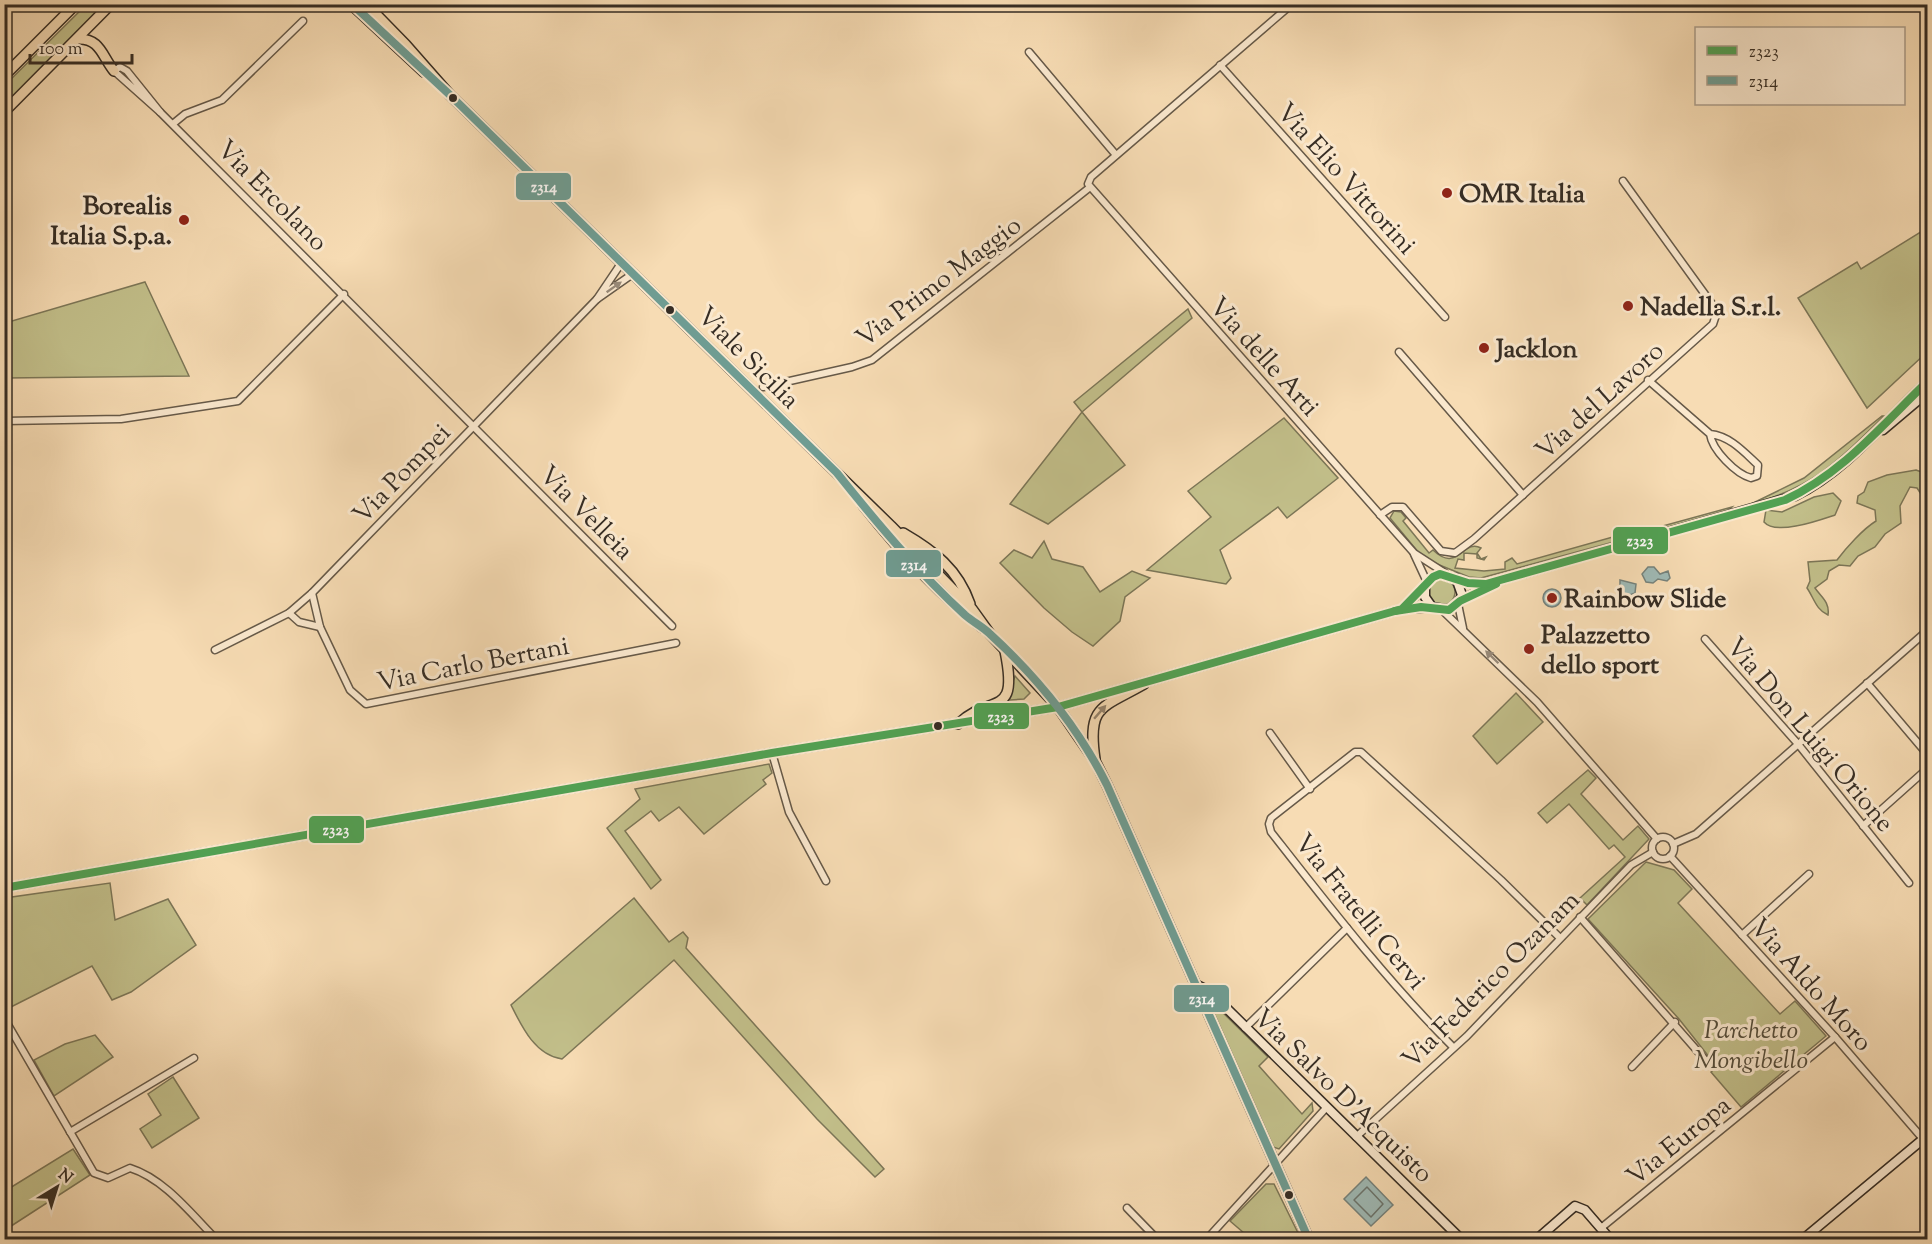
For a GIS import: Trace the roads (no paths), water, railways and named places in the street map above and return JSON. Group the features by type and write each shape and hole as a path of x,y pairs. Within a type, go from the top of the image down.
{"main road":[{"path":"4,76 76,4"},
{"path":"4,112 111,4"},
{"name":"Viale Sicilia","path":"351,4 450,95 891,526 972,609 990,634 1058,707 1095,762"},
{"name":"Viale Sicilia","path":"366,4 450,95"},
{"path":"78,39 90,39 99,46 114,71"},
{"path":"1861,447 1928,381"},
{"path":"1402,609 1433,577 1445,574 1480,585 1790,498 1815,484 1928,392"},
{"name":"Viale Sicilia","path":"837,473 885,533 966,616 990,634"},
{"path":"891,526 944,561 966,591 972,609"},
{"path":"934,557 944,561 948,571 943,579 927,577 926,562 934,557"},
{"path":"4,888 772,753 1058,707 1402,609 1432,607 1443,611 1483,588 1518,576"},
{"path":"1455,578 1462,589 1459,602"},
{"path":"1426,584 1425,597 1432,607"},
{"path":"958,724 993,706 1006,695 1011,679 1004,649"},
{"path":"1144,684 1105,706 1096,716 1091,734 1095,762 1309,1239"},
{"name":"Via Salvo D'Acquisto","path":"1195,984 1206,989 1462,1239"},
{"path":"1802,1239 1925,1137"},
{"path":"1536,1239 1567,1210 1575,1206 1580,1207 1611,1239"}],"street":[{"name":"Via Primo Maggio","path":"763,387 872,360 1089,186 1091,177 1293,4"},
{"name":"Via Ercolano","path":"174,123 185,114 222,100 303,21"},
{"path":"1029,52 1116,155"},
{"name":"Via Elio Vittorini","path":"1220,65 1445,317"},
{"name":"Via Ercolano","path":"114,71 174,123 474,426"},
{"name":"Via del Lavoro","path":"1380,515 1396,505 1406,508 1437,547 1450,554 1465,547 1710,327 1715,320 1715,312 1623,181"},
{"name":"Via delle Arti","path":"1089,186 1414,554 1445,574"},
{"name":"Via Pompei","path":"215,650 290,614 597,299 622,262"},
{"name":"Via Pompei","path":"597,299 634,273"},
{"path":"4,422 121,419 238,401 344,294"},
{"path":"1399,352 1523,495"},
{"path":"1648,381 1710,434 1715,449 1744,475 1751,478 1757,476 1758,465 1732,442 1722,436 1710,434"},
{"name":"Via Velleia","path":"474,426 672,626"},
{"name":"Via delle Arti","path":"1414,554 1426,584"},
{"name":"Via Carlo Bertani","path":"312,593 320,627 350,690 360,701 373,704 676,643"},
{"path":"1459,602 1463,628"},
{"path":"1443,611 1463,628 1548,716 1657,839"},
{"path":"290,614 299,622 320,627"},
{"path":"1673,844 1694,835 1928,630"},
{"name":"Via Don Luigi Orione","path":"1705,639 1798,744 1909,883"},
{"path":"1867,683 1928,755"},
{"path":"1270,733 1310,789 1355,752 1363,753 1560,938"},
{"path":"772,753 789,812 826,880"},
{"path":"1863,825 1928,768"},
{"name":"Via Fratelli Cervi","path":"1310,789 1273,817 1269,824 1271,832 1405,999 1453,1047"},
{"path":"1666,838 1673,844 1670,856 1660,859 1653,852 1652,846 1657,839 1666,838"},
{"name":"Via Federico Ozanam","path":"1356,1137 1467,1036 1634,862 1653,852"},
{"name":"Via Aldo Moro","path":"1670,856 1925,1137"},
{"path":"1742,935 1809,874"},
{"path":"1580,917 1707,1062"},
{"path":"1245,1028 1347,928"},
{"path":"4,1018 94,1173 108,1178 130,1168 139,1171 179,1202 217,1239"},
{"path":"1632,1067 1675,1023"},
{"name":"Via Europa","path":"1601,1228 1835,1037"},
{"path":"70,1132 194,1058"},
{"path":"1206,1239 1326,1108"},
{"path":"1127,1208 1158,1239"}],"water":[{"path":"1648,567 1654,567 1660,574 1668,571 1670,578 1667,581 1658,579 1653,583 1646,582 1642,574"},
{"path":"1620,580 1636,584 1635,593 1627,596 1620,593"},
{"name":"Rainbow Slide","path":"1552,589 1558,592 1561,598 1558,604 1552,607 1546,604 1543,598 1546,592"},
{"path":"1366,1177 1393,1205 1371,1226 1344,1199"}],"place":[{"name":"OMR Italia","path":"1447,193"},
{"name":"Borealis Italia S.p.a.","path":"184,220"},
{"name":"Nadella S.r.l.","path":"1628,306"},
{"name":"Jacklon","path":"1484,348"},
{"name":"Rainbow Slide","path":"1552,598"},
{"name":"Palazzetto dello sport","path":"1529,649"}],"park label":[{"name":"Parchetto Mongibello","path":"1751,1044"}]}
